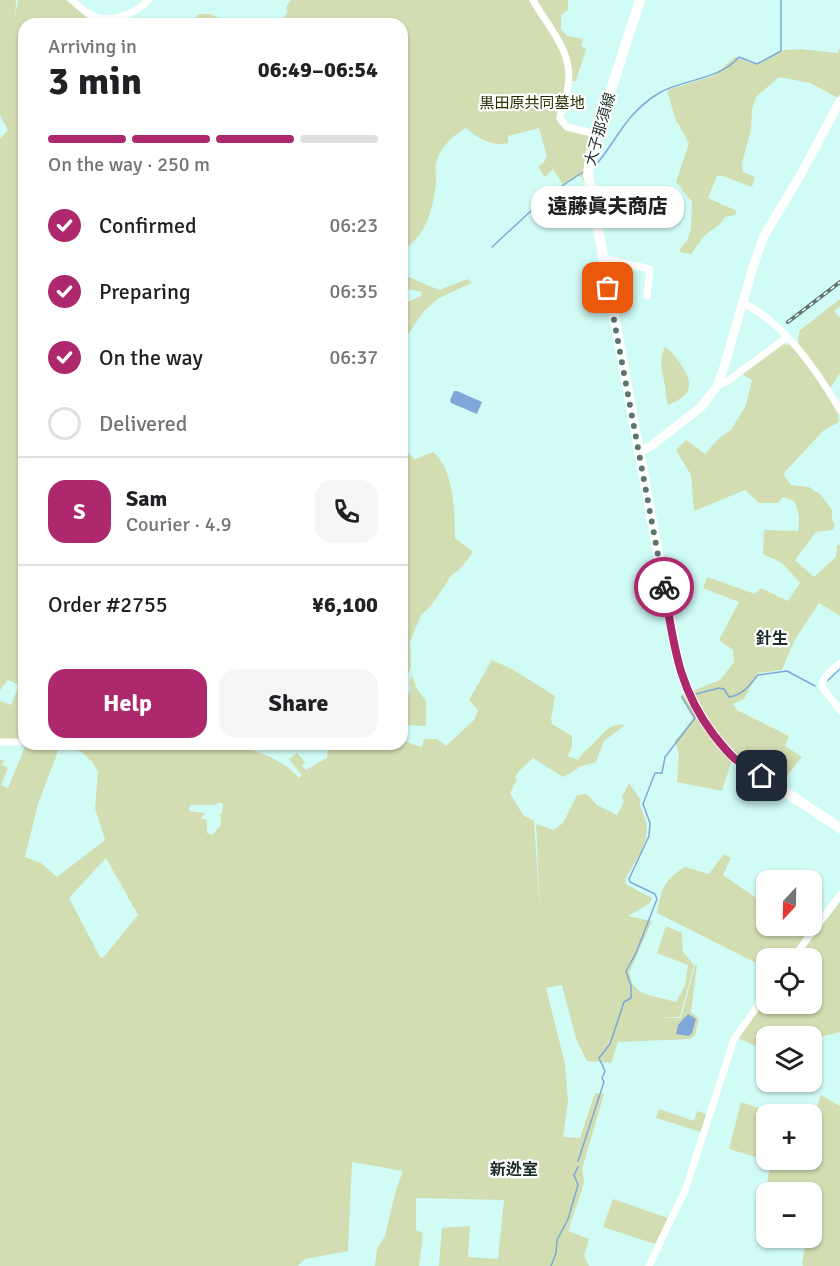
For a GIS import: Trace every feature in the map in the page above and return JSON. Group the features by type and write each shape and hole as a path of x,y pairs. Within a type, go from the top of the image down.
{"main road":[{"name":"大子那須線","path":"640,0 597,134 588,174 678,661 683,681 694,705 734,758 840,828"}],"street":[{"path":"72,0 89,14 99,18"},
{"path":"106,18 139,9 149,0"},
{"path":"533,0 560,40 567,61 568,86 561,118 567,127 597,134"},
{"path":"638,452 651,446 701,407 717,386 764,236 840,101"},
{"path":"602,258 650,269 647,296"},
{"path":"743,303 764,316 811,363 840,410"},
{"path":"717,386 729,380 786,338"},
{"path":"840,663 822,681 822,687 840,711"},
{"path":"0,742 18,742"},
{"path":"800,948 840,895"},
{"path":"649,1266 686,1188 734,1039 756,1008"}],"green space":[{"path":"0,0 16,0 15,17 18,0 65,0 74,5 87,18 18,18 18,688 17,684 8,680 0,690 0,139 8,130 0,115"},
{"name":"黒田原共同墓地","path":"291,0 530,0 536,12 534,0 568,0 568,10 561,15 561,29 567,36 583,39 581,46 586,49 576,81 566,82 556,119 567,130 591,136 585,184 582,177 578,176 563,185 553,169 545,177 538,167 547,156 539,128 508,136 508,143 497,144 476,136 466,128 456,134 441,152 436,163 435,192 431,211 423,229 408,247 408,18 284,18 288,11 286,7"},
{"path":"209,14 219,18 196,18 197,15"},
{"path":"840,48 840,94 838,98 810,83 779,77 756,97 752,110 751,130 742,163 743,172 755,177 752,187 717,176 708,198 737,211 735,215 725,217 720,224 705,235 691,254 682,253 679,250 687,241 691,229 692,202 676,182 689,143 675,118 667,90 713,76 735,57 757,65 784,50 800,49 837,53"},
{"path":"408,277 439,290 468,279 472,283 439,298 424,311 408,334 408,301 421,296 422,292 408,289"},
{"path":"840,299 840,306 834,311 840,318 840,373 827,393 838,413 839,422 824,430 783,474 791,485 809,487 821,495 832,510 832,520 835,525 833,530 816,532 795,560 814,577 836,557 837,545 840,545 840,616 819,603 794,641 782,670 758,673 744,699 733,704 737,710 789,736 785,746 802,757 781,783 732,760 722,791 677,782 679,753 675,741 693,719 680,696 720,680 734,662 733,650 719,640 739,602 703,588 707,577 755,594 761,588 788,601 800,583 782,563 763,554 764,530 798,531 799,515 794,501 783,497 778,503 759,503 745,490 694,511 691,475 676,450 686,440 705,454 719,438 731,430 746,405 752,380 742,374 781,344 790,345 804,358 807,355 798,343 799,331"},
{"path":"665,347 682,365 689,383 684,396 668,405 662,366"},
{"path":"433,452 440,459 449,480 455,517 455,538 473,552 462,567 451,576 431,606 421,615 410,642 411,667 408,674 408,453 415,459"},
{"path":"492,660 512,669 555,696 552,724 572,736 572,746 568,756 578,760 608,729 615,725 625,725 604,741 596,762 582,766 563,777 533,758 515,777 517,779 510,793 523,815 534,821 540,910 536,824 554,830 563,823 577,795 587,794 597,805 617,815 624,802 622,797 629,783 640,799 647,830 641,852 625,880 627,885 652,898 649,904 628,916 652,921 629,973 632,983 645,994 676,1002 685,986 688,965 657,953 666,926 682,933 683,952 694,965 680,1017 659,1018 681,1018 695,965 697,965 691,1012 699,1019 695,1035 690,1039 618,1042 611,1063 587,1061 576,1039 562,985 546,988 565,1064 568,1102 563,1137 580,1138 595,1093 604,1094 582,1169 584,1183 568,1231 589,1239 584,1256 589,1266 439,1266 442,1228 470,1226 468,1257 498,1259 504,1200 416,1198 416,1230 423,1233 419,1266 375,1266 377,1249 385,1236 403,1171 352,1162 348,1251 305,1259 298,1266 0,1266 0,759 4,761 2,765 8,768 1,785 8,788 24,750 58,750 38,804 25,857 41,863 57,877 105,840 95,808 98,772 82,752 75,750 252,750 282,763 299,778 302,775 289,759 297,753 305,762 302,766 306,770 327,758 328,750 408,750 408,743 422,747 424,739 437,739 446,746 474,720 478,710 469,700","holes":["219,802 223,804 220,815 221,825 212,835 207,833 207,820 201,818 205,813 189,811 190,805 215,805","106,858 138,915 103,958 100,957 69,898"]},
{"path":"412,675 417,689 426,701 426,726 408,725 408,694 411,689 409,683"},
{"path":"18,688 18,744 0,744 0,703 1,701 11,705"},
{"path":"724,854 731,858 723,875 756,898 756,936 805,936 796,948 756,948 756,963 657,913 662,892 672,876 685,867 709,874"},
{"path":"840,902 840,1032 822,1036 822,1026 756,1026 756,1046 738,1038 756,1014 822,1014 822,948 805,948 814,936 822,936 822,925"},
{"path":"821,1095 840,1106 840,1266 803,1266 802,1262 805,1248 822,1248 822,1182 767,1182 769,1170 822,1170 822,1104 818,1104"},
{"path":"741,1102 756,1107 756,1157 729,1149"},
{"path":"659,1109 694,1121 697,1111 707,1114 701,1132 656,1118"},
{"path":"613,1199 668,1218 655,1244 603,1227"}],"water":[{"path":"454,391 482,402 477,414 451,403"},
{"path":"688,1014 696,1019 692,1033 689,1036 676,1034 678,1025"}],"waterway":[{"path":"595,166 630,118 659,93 712,75 731,65 739,57 757,64 781,51 781,0"},
{"path":"492,247 547,196 583,172"},
{"path":"827,681 840,669"},
{"path":"696,694 719,688 724,689 729,697 734,696 746,689 758,675 787,671 815,686"},
{"path":"578,1161 604,1082 602,1078 605,1071 599,1058 610,1044 624,1002 631,998 631,986 626,971 636,953 657,899 655,894 630,882 629,879 649,836 650,823 643,804 655,773 662,773 665,757 695,718 682,697"},
{"path":"551,1266 556,1253 557,1240 568,1219 578,1185 574,1175 578,1167"}],"railway":[{"path":"788,322 840,282"}],"way so far":[{"path":"608,288 664,587"}],"place":[{"name":"遠藤眞夫商店","path":"608,288"}],"district":[{"name":"針生","path":"772,639"},
{"name":"新迯室","path":"514,1170"}],"route":[{"path":"664,587 683,681 694,705 707,726 734,758 762,776"}]}
